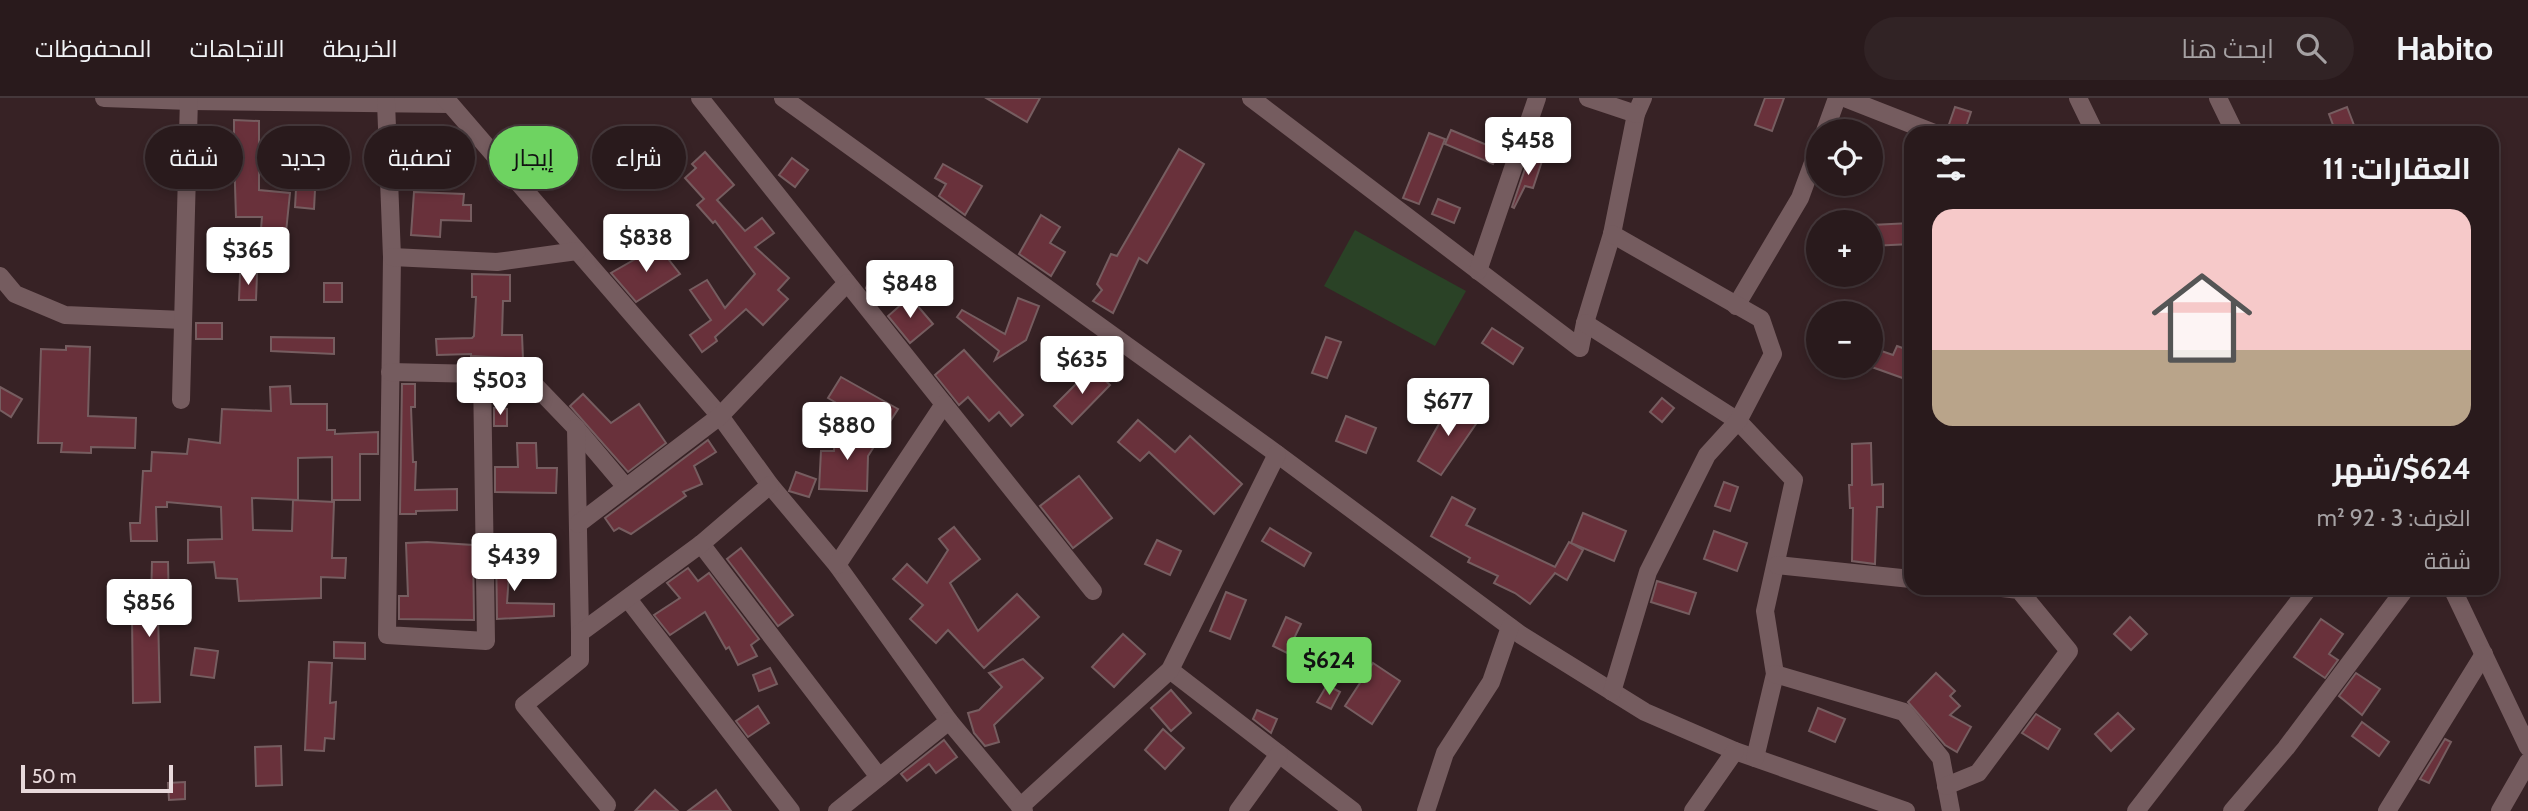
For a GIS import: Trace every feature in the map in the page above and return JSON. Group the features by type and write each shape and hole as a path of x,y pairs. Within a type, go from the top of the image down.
{"street":[{"path":"104,98 448,101 720,416 770,485 837,565 948,720 1022,809 1170,670 1277,454"},
{"path":"700,98 1093,592"},
{"path":"783,98 1277,454 1510,627 1612,692 1645,712 1735,751 1906,811"},
{"path":"1251,98 1580,348 1612,234 1640,106 1588,98"},
{"path":"1478,271 1537,98"},
{"path":"1829,119 1837,98"},
{"path":"1845,98 1916,126"},
{"path":"2078,98 2092,126"},
{"path":"2218,98 2232,126"},
{"path":"181,400 189,100"},
{"path":"386,102 392,257 387,635 486,641 482,374"},
{"path":"1736,306 1800,198 1806,182"},
{"path":"1612,234 1761,319 1773,354 1738,421 1707,454 1647,572 1612,692"},
{"path":"392,257 497,261 578,251"},
{"path":"0,276 15,294 65,314 183,320"},
{"path":"578,524 720,416 847,283"},
{"path":"1585,323 1738,421 1794,480 1765,611 1775,674 1755,758"},
{"path":"390,372 525,375 576,428 625,486"},
{"path":"837,565 944,404"},
{"path":"576,428 580,660 524,705 607,805"},
{"path":"580,633 701,544 770,485"},
{"path":"701,544 879,777"},
{"path":"1777,565 1904,578"},
{"path":"1946,786 1978,773 2069,651 2023,595"},
{"path":"2136,811 2304,595"},
{"path":"2232,811 2286,748 2401,595"},
{"path":"2455,595 2528,747"},
{"path":"628,598 792,811"},
{"path":"1426,811 1445,753 1491,682 1510,627"},
{"path":"2387,811 2484,654"},
{"path":"1170,670 1351,810"},
{"path":"1775,674 1904,712 1941,758 1951,811"},
{"path":"838,811 948,720"},
{"path":"1693,811 1735,751"},
{"path":"1238,811 1279,754"},
{"path":"2500,811 2528,762"}],"green space":[{"path":"1355,230 1466,291 1435,346 1324,286"}],"building":[{"path":"986,98 1040,98 1027,122"},
{"path":"1765,98 1784,98 1772,131 1755,125"},
{"path":"1955,107 1971,112 1966,126 1948,126"},
{"path":"2347,107 2354,126 2333,126 2329,114"},
{"path":"234,120 259,121 257,189 290,193 286,232 261,229 262,217 236,217 235,189 243,189 243,126 234,126"},
{"path":"1451,130 1499,150 1493,164 1445,144"},
{"path":"1429,133 1445,139 1419,204 1403,198"},
{"path":"1179,149 1204,164 1147,263 1139,258 1113,313 1093,301 1102,290 1097,284 1111,254 1117,256"},
{"path":"705,152 734,185 717,200 745,231 762,218 774,233 755,247 789,278 778,290 788,299 763,325 746,309 715,337 717,341 702,352 690,335 711,320 690,290 707,280 725,308 755,274 715,221 713,223 697,205 704,199 686,179 696,168 692,164"},
{"path":"1529,157 1542,161 1533,188 1525,186 1514,208 1512,207"},
{"path":"792,158 808,170 795,187 779,175"},
{"path":"943,164 982,186 965,215 939,196 946,184 935,178"},
{"path":"296,189 315,190 314,209 295,207"},
{"path":"414,192 464,194 463,205 471,205 471,221 441,220 440,237 411,235"},
{"path":"1438,199 1460,208 1454,223 1432,214"},
{"path":"1041,215 1060,227 1050,243 1065,252 1051,276 1019,254"},
{"path":"1904,223 1904,244 1883,245 1883,224"},
{"path":"658,246 680,274 636,302 611,273"},
{"path":"240,274 257,274 256,300 239,300"},
{"path":"472,274 510,275 510,301 503,301 502,335 522,335 523,359 471,354 437,355 436,339 474,336 476,297 472,297"},
{"path":"324,283 342,283 342,302 324,302"},
{"path":"867,286 883,292 879,304 866,288"},
{"path":"910,297 933,324 910,343 888,316"},
{"path":"1018,298 1039,306 1026,340 995,360 999,351 957,317 962,310 1005,334"},
{"path":"196,323 222,323 222,339 196,339"},
{"path":"1492,328 1523,348 1513,364 1482,343"},
{"path":"271,337 334,338 334,354 271,351"},
{"path":"1326,337 1341,342 1327,378 1312,373"},
{"path":"66,346 90,347 88,416 136,418 135,448 91,447 91,453 61,452 62,443 38,443 41,349 66,350"},
{"path":"1897,346 1904,348 1904,378 1883,371 1883,352 1893,355"},
{"path":"964,350 1023,415 1011,426 999,412 989,421 968,397 959,405 935,375"},
{"path":"1092,368 1110,385 1072,424 1054,406"},
{"path":"841,377 898,409 884,431 828,398"},
{"path":"402,384 415,384 415,407 411,407 413,462 416,462 415,490 457,489 457,510 400,514"},
{"path":"290,386 291,404 327,404 327,430 335,430 335,434 378,432 378,454 360,454 360,500 332,500 332,457 298,458 298,500 252,498 253,530 292,531 293,500 334,502 332,558 346,558 345,578 321,577 321,598 239,601 237,579 216,578 214,562 188,563 188,540 222,539 221,507 167,502 167,507 156,507 157,541 131,541 130,523 140,523 143,471 151,471 152,452 187,454 189,439 220,443 222,409 271,411 270,387"},
{"path":"0,387 22,399 11,417 0,410"},
{"path":"583,394 611,423 639,404 666,443 628,472 570,406"},
{"path":"1662,398 1674,408 1662,422 1650,412"},
{"path":"1452,401 1480,418 1441,475 1418,461"},
{"path":"494,408 507,409 507,426 494,426"},
{"path":"1346,416 1376,428 1366,453 1336,441"},
{"path":"1138,420 1175,452 1190,436 1242,484 1214,514 1149,452 1140,461 1118,442"},
{"path":"835,432 882,434 868,456 867,491 819,489 821,451 834,451"},
{"path":"708,440 716,452 694,466 702,484 683,492 686,496 631,534 619,528 614,531 605,518"},
{"path":"517,443 536,443 537,468 557,468 556,493 495,492 495,467 518,467"},
{"path":"1871,443 1872,485 1883,484 1883,507 1877,507 1875,564 1852,561 1853,508 1850,508 1849,485 1852,485 1852,444"},
{"path":"796,472 816,479 809,497 789,491"},
{"path":"1079,476 1112,518 1073,548 1040,506"},
{"path":"1724,482 1738,487 1730,511 1715,506"},
{"path":"1452,497 1475,509 1466,525 1555,567 1569,542 1583,550 1567,580 1555,573 1530,604 1494,583 1498,576 1468,562 1470,558 1431,536"},
{"path":"1583,513 1626,531 1614,561 1571,543"},
{"path":"954,527 980,559 950,583 978,631 1017,594 1039,617 984,668 948,630 936,643 910,619 923,605 893,579 907,564 927,583 948,550 939,539"},
{"path":"1270,528 1311,553 1304,566 1262,541"},
{"path":"1714,531 1747,543 1737,571 1704,559"},
{"path":"1157,540 1181,551 1170,575 1145,564"},
{"path":"406,543 473,545 474,620 399,619 399,596 408,596"},
{"path":"496,546 511,546 507,603 554,604 554,616 497,619"},
{"path":"741,548 793,615 778,626 727,559"},
{"path":"152,562 168,562 169,611 158,613 160,702 133,703 132,615 143,615 141,604 151,602"},
{"path":"688,568 698,581 709,573 759,639 751,645 757,656 738,665 705,612 670,635 654,615 680,598 667,583"},
{"path":"1657,581 1696,593 1689,614 1651,602"},
{"path":"1226,592 1246,600 1230,639 1210,631"},
{"path":"1286,617 1301,624 1287,653 1273,646"},
{"path":"2130,617 2147,634 2131,650 2114,634"},
{"path":"2321,619 2343,634 2329,654 2338,660 2325,678 2294,657"},
{"path":"1123,634 1145,654 1114,687 1092,667"},
{"path":"334,642 365,643 365,659 334,658"},
{"path":"195,648 218,651 214,678 191,675"},
{"path":"1023,659 1043,678 994,725 999,742 985,746 974,733 968,713 979,710 1002,687 989,673"},
{"path":"309,662 332,663 330,703 336,702 334,739 325,738 324,751 305,750"},
{"path":"1373,663 1400,681 1372,724 1345,706"},
{"path":"770,668 777,684 759,691 753,675"},
{"path":"1936,673 1955,691 1950,696 1960,706 1950,715 1971,727 1957,752 1945,745 1908,702"},
{"path":"2356,673 2380,689 2362,715 2339,696"},
{"path":"1327,685 1340,692 1331,709 1317,702"},
{"path":"1171,690 1191,713 1171,731 1151,708"},
{"path":"758,706 769,723 748,737 736,721"},
{"path":"1818,708 1845,719 1835,742 1809,731"},
{"path":"1257,710 1277,719 1271,733 1253,719"},
{"path":"2118,713 2134,729 2111,751 2095,734"},
{"path":"2036,714 2060,729 2048,749 2022,733"},
{"path":"2362,722 2389,742 2379,756 2352,736"},
{"path":"1163,729 1184,748 1165,769 1145,750"},
{"path":"2445,739 2451,742 2429,783 2420,779"},
{"path":"944,740 957,757 936,773 929,764 907,781 901,774"},
{"path":"281,746 282,785 256,786 255,747"},
{"path":"185,782 185,799 169,800 168,783"},
{"path":"655,790 678,811 635,811"},
{"path":"716,790 731,811 688,811"}]}
